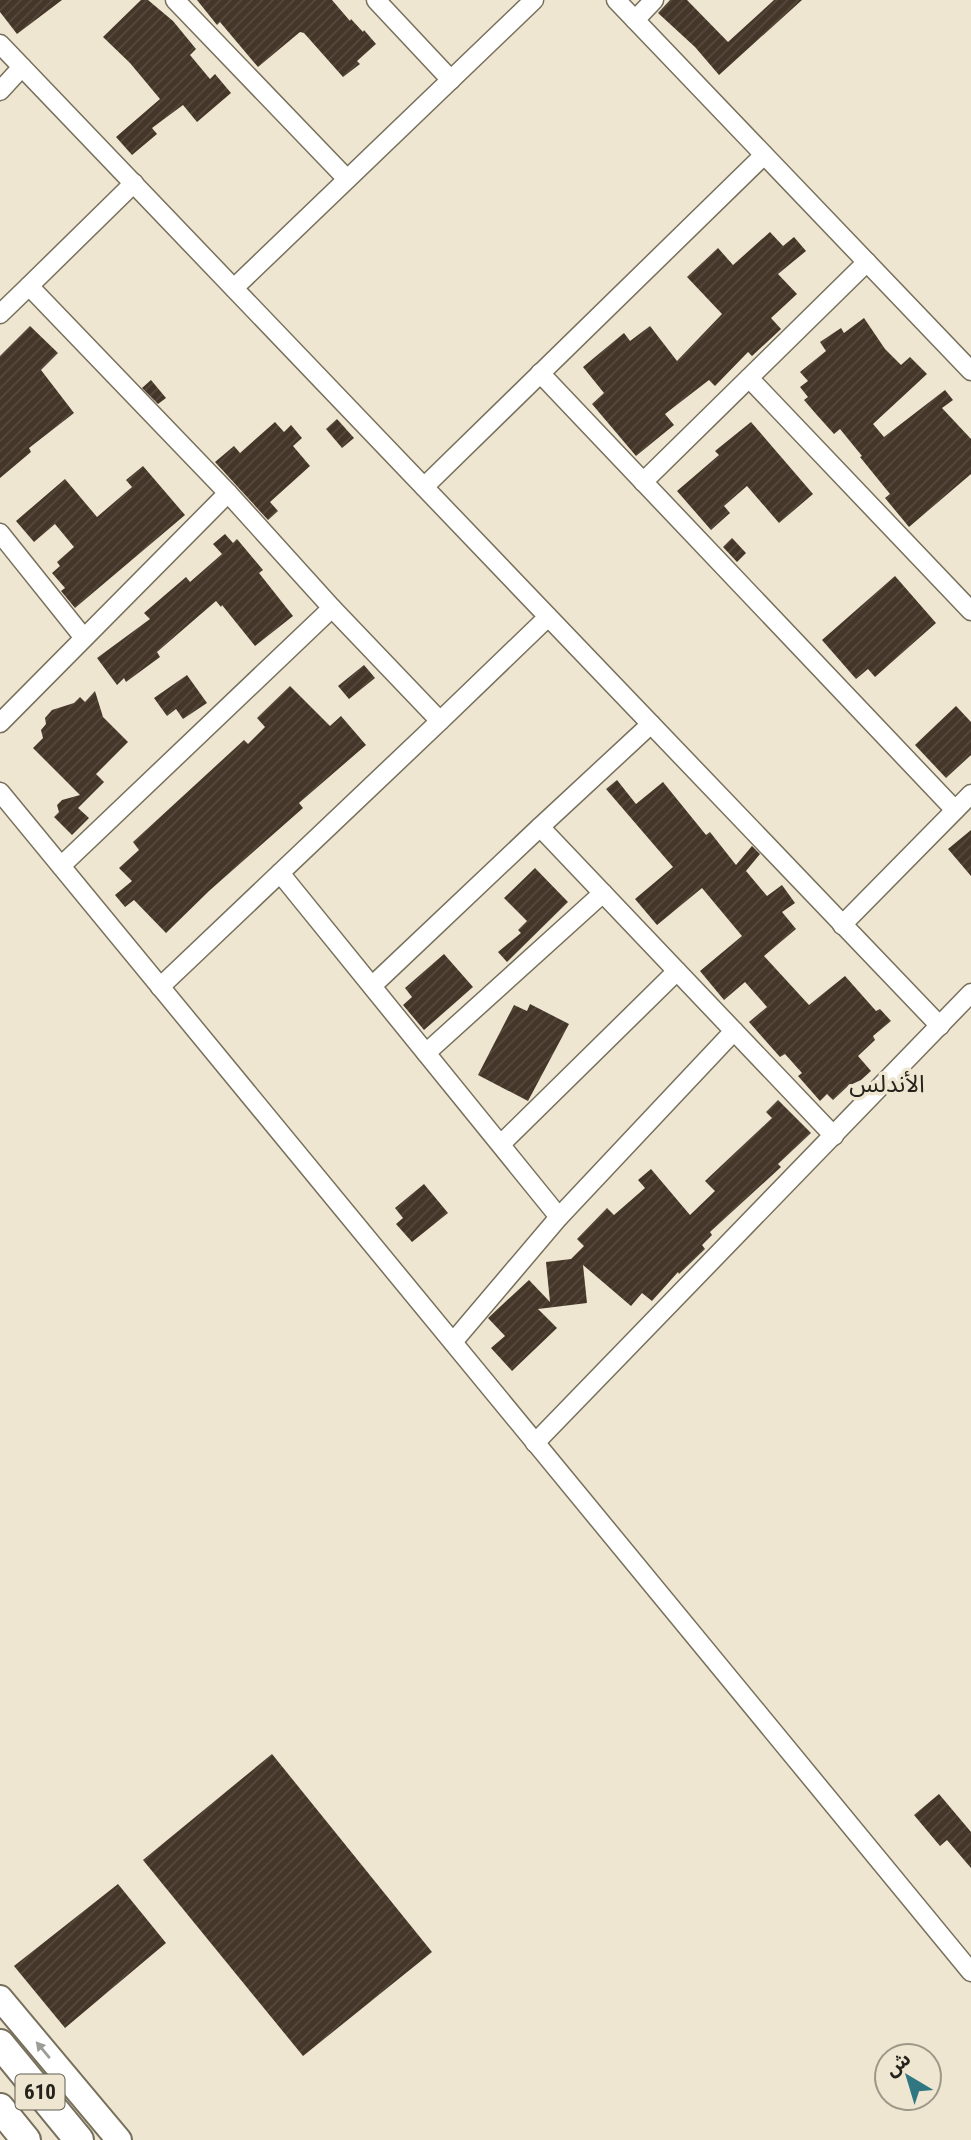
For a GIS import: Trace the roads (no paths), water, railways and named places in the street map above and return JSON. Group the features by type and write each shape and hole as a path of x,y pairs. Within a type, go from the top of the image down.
{"main road":[{"path":"0,1998 118,2140"},
{"name":"610","path":"0,2044 79,2140"},
{"name":"610","path":"0,2108 26,2140"}],"street":[{"path":"175,0 347,180"},
{"path":"376,0 451,80"},
{"path":"234,288 534,0"},
{"path":"616,0 971,372"},
{"path":"635,20 654,0"},
{"path":"0,44 940,1027"},
{"path":"0,91 22,67"},
{"path":"424,486 764,155"},
{"path":"0,314 134,183"},
{"path":"643,482 867,262"},
{"path":"29,286 228,493 332,608 440,721"},
{"path":"540,373 955,810"},
{"path":"749,378 971,611"},
{"path":"0,723 228,493"},
{"path":"0,533 84,638"},
{"path":"61,866 332,608"},
{"path":"160,987 548,617"},
{"path":"372,986 651,724"},
{"path":"0,792 971,1972"},
{"path":"842,925 971,794"},
{"path":"540,827 834,1136"},
{"path":"280,873 559,1217"},
{"path":"426,1053 603,893"},
{"path":"500,1144 677,971"},
{"path":"536,1443 971,993"},
{"path":"453,1342 559,1217 734,1031"}],"district":[{"name":"الأندلس","path":"887,1084"}]}
